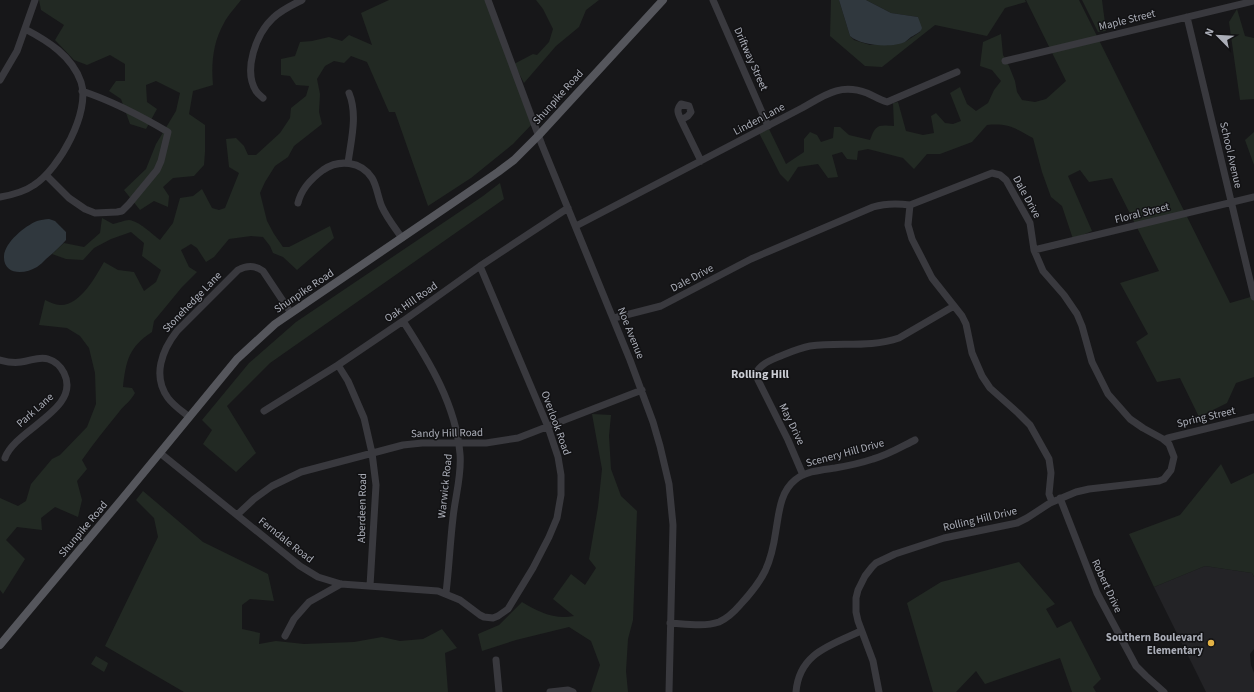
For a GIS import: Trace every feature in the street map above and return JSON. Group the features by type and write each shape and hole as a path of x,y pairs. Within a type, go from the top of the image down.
{"main road":[{"name":"Shunpike Road","path":"1,643 237,359 261,336 291,312 402,238 514,160 538,136 663,0"}],"street":[{"path":"0,80 17,51 35,0"},
{"path":"263,98 256,91 252,78 252,62 255,45 263,30 274,17 302,0"},
{"name":"Noe Avenue","path":"488,0 538,136 614,318 642,390 660,446 670,494 673,525 669,692"},
{"name":"Driftway Street","path":"713,0 768,126"},
{"name":"Maple Street","path":"1005,61 1254,1"},
{"name":"School Avenue","path":"1187,17 1254,298"},
{"path":"0,197 9,196 25,190 46,175 73,136 80,113 82,91 78,74 68,59 50,44 25,28"},
{"name":"Linden Lane","path":"576,226 830,92 843,89 856,89 887,102 958,72"},
{"path":"46,175 69,198 86,209 95,213 117,212 122,211 130,204 157,170 161,161 168,132 146,119 82,91"},
{"path":"348,163 354,121 352,101 349,93"},
{"path":"681,120 701,161"},
{"path":"298,204 302,192 320,173 331,166 348,163 358,166 371,176 383,208 402,238"},
{"name":"Dale Drive","path":"614,318 661,306 751,259 873,207 885,203 910,205 992,173 1003,176 1030,223 1034,250 1043,271 1064,295 1077,314 1092,362 1108,394 1130,419 1148,432 1164,440"},
{"name":"Floral Street","path":"1034,250 1254,197"},
{"path":"910,205 908,225 912,239 932,278 966,324 972,353 982,376 990,388 1030,425 1049,459 1052,472 1049,494 1052,502 1076,492 1089,489 1150,483 1164,479 1171,470 1174,461 1170,447 1164,440"},
{"name":"Oak Hill Road","path":"264,411 338,365 480,266 568,208"},
{"name":"Stonehedge Lane","path":"189,417 169,399 165,393 160,377 162,357 167,344 177,331 238,270 248,266 257,267 263,271 291,312"},
{"name":"Overlook Road","path":"480,266 548,427 562,475 561,495 557,518 536,562 508,609"},
{"name":"May Drive","path":"803,476 788,440 758,380 756,373 758,370 768,362 810,346 872,344 891,341 899,338 954,306"},
{"name":"Warwick Road","path":"403,321 427,359 435,376 456,428 459,443 460,470 453,518 446,593"},
{"name":"Park Lane","path":"0,360 15,363 38,358 48,359 59,366 66,378 67,384 66,394 59,406 11,446 5,458"},
{"name":"Aberdeen Road","path":"338,365 348,381 364,418 372,453 376,485 370,586"},
{"name":"Sandy Hill Road","path":"237,515 254,499 272,486 301,472 403,445 422,443 486,443 518,438 642,390"},
{"name":"Spring Street","path":"1164,440 1254,417"},
{"name":"Scenery Hill Drive","path":"803,476 812,472 874,459 915,440"},
{"name":"Ferndale Road","path":"160,453 300,566 318,577 341,584 431,590 446,593 460,600 484,617 493,618 508,609"},
{"path":"670,623 705,624 718,622 730,615 758,586 769,563 773,549 780,504 783,495 789,486 803,476"},
{"name":"Robert Drive","path":"1060,498 1094,587 1109,617 1136,666 1164,692"},
{"name":"Rolling Hill Drive","path":"879,692 876,671 861,631 856,612 856,598 860,585 876,562 895,554 944,538 1017,523 1052,502"},
{"path":"285,636 294,619 309,602 341,584"},
{"path":"796,692 801,673 810,659 821,650 861,631"},
{"path":"496,660 499,692"},
{"path":"550,692 568,690 573,692"}],"shaded area":[{"path":"39,0 241,0 226,20 217,38 212,69 213,85 193,91 189,114 205,125 204,165 194,176 173,178 163,187 169,196 168,207 154,201 140,210 124,190 146,169 156,144 176,111 180,93 156,81 146,85 147,102 157,109 146,129 130,124 121,99 109,91 116,81 125,81 125,64 110,55 87,65 74,60 55,40 64,25 41,10"},
{"path":"389,0 487,0 533,123 513,144 471,178 428,206 395,112 389,112 367,62 351,56 344,63 334,61 325,66 317,79 320,94 319,112 322,124 294,146 288,157 275,166 260,193 267,221 283,247 289,247 330,226 334,238 297,270 283,257 273,253 263,237 251,236 229,239 214,257 206,262 197,248 191,244 181,250 189,267 197,272 182,287 154,321 152,332 138,343 130,355 127,362 123,387 132,388 135,393 104,430 82,460 87,469 77,481 82,500 78,517 55,507 41,518 42,530 17,527 6,540 25,559 3,594 0,590 0,498 18,506 26,501 31,484 52,459 60,455 87,427 96,404 95,373 89,348 80,336 67,328 39,325 45,300 60,305 74,301 81,296 97,275 104,262 118,270 134,272 144,291 156,282 161,270 142,256 144,243 131,232 111,239 94,248 83,260 66,259 52,254 64,243 84,247 100,233 102,218 113,224 127,220 133,221 141,225 160,240 173,223 180,198 193,196 202,189 212,208 219,210 225,208 239,173 229,167 226,139 236,138 244,146 248,155 256,155 280,133 290,118 291,108 306,96 309,86 296,85 290,76 281,75 281,59 295,56 300,42 329,37 342,41 349,35 372,45 361,13"},
{"path":"536,0 599,0 586,10 579,27 556,46 524,83 514,64 533,54 537,55 549,42 553,29 543,9"},
{"path":"831,0 839,0 850,36 854,40 870,45 905,42 920,32 918,17 891,13 866,0 1025,0 1026,2 1005,8 987,36 935,25 882,67 865,66 830,36"},
{"path":"839,0 866,0 891,13 918,17 922,28 918,33 905,42 899,44 877,45 861,42 850,36"},
{"path":"1026,0 1079,0 1230,303 1254,296 1254,377 1236,383 1227,403 1199,417 1180,378 1157,382 1136,342 1148,334 1120,283 1159,271 1112,178 1089,182 1080,170 1068,176 1092,231 1073,239 1062,206 1051,197 1042,172 1033,138 1011,127 987,125 972,142 940,154 927,154 914,169 903,158 868,149 858,151 857,160 847,159 842,152 832,155 838,177 828,178 818,164 798,167 788,182 780,174 759,133 769,129 786,164 804,152 804,139 810,132 817,135 821,142 833,138 834,127 840,127 849,135 870,140 876,128 881,126 894,126 893,103 898,102 906,131 923,135 934,133 931,116 936,113 945,123 953,124 961,121 950,93 960,87 967,104 976,111 988,103 994,90 1001,81 992,70 980,66 983,42 1001,34 1003,55 1015,81 1017,92 1022,100 1035,102 1046,99 1066,81"},
{"path":"1082,0 1102,0 1106,31 1098,32"},
{"path":"1237,9 1245,36 1254,38 1254,99 1240,100 1229,22"},
{"path":"1254,132 1254,165 1245,140"},
{"path":"500,183 504,199 270,363 227,406 256,453 236,472 203,444 212,430 202,420 249,363 296,322"},
{"path":"49,219 55,221 66,232 66,240 32,270 15,272 7,267 4,256 5,251 16,235 32,223"},
{"path":"592,414 611,415 609,436 611,469 621,496 637,511 633,620 628,639 626,671 628,692 591,692 600,665 591,641 569,627 516,640 482,651 478,634 499,625 522,602 534,609 553,616 574,616 553,599 571,574 585,585 596,568 589,559 598,507 602,469"},
{"path":"1221,464 1231,484 1254,473 1254,577 1252,573 1205,566 1154,587 1129,534 1180,515"},
{"path":"143,491 203,542 268,574 274,601 250,599 242,605 242,629 260,633 259,644 276,641 304,644 354,642 382,637 400,641 423,639 442,629 457,648 445,653 448,692 184,692 105,646 158,537 154,518 136,500"},
{"path":"1019,562 1055,604 1046,609 1057,628 1071,621 1101,679 1093,687 1096,692 1072,692 1060,658 985,684 976,671 956,692 933,692 907,603 941,582"},
{"path":"1205,566 1252,573 1254,577 1254,649 1250,654 1251,665 1254,673 1254,692 1206,692 1154,587"},
{"path":"96,656 108,663 104,672 91,664"}],"place":[{"name":"Southern Boulevard Elementary","path":"1211,643"}],"district":[{"name":"Rolling Hill","path":"760,374"}]}
